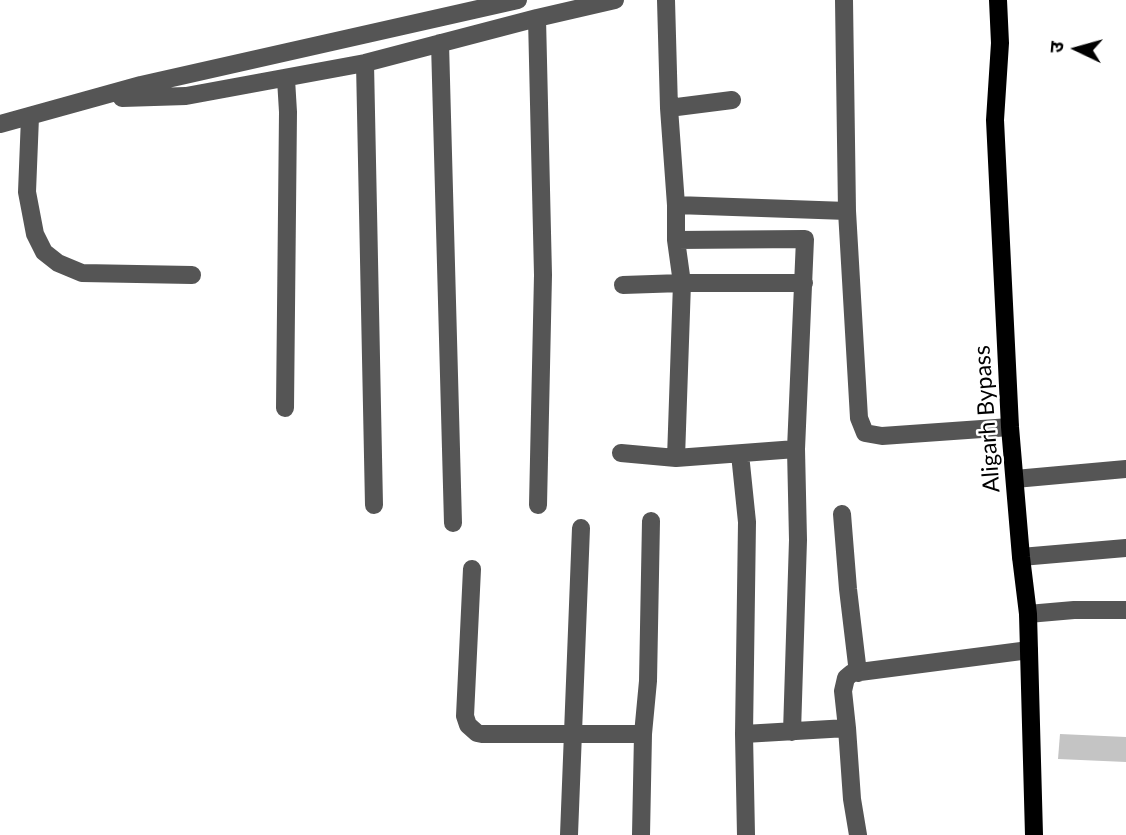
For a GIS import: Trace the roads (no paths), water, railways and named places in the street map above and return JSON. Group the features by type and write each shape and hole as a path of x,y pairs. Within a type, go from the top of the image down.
{"main road":[{"name":"Aligarh Bypass","path":"998,0 1000,43 995,120 1010,427 1028,614 1034,835"}],"street":[{"path":"0,124 141,85 518,0"},
{"path":"98,98 186,96 286,79 365,63 615,0"},
{"path":"666,0 669,108 681,283 676,458"},
{"path":"844,0 847,211 859,418 865,433 882,436 1010,427"},
{"path":"537,18 543,275 538,505"},
{"path":"440,43 453,523"},
{"path":"365,63 374,506"},
{"path":"285,408 289,112 286,79"},
{"path":"669,108 732,100"},
{"path":"30,117 27,192 35,234 44,252 58,263 82,273 192,275"},
{"path":"676,205 847,211"},
{"path":"676,240 805,239 796,449 798,540 792,732"},
{"path":"623,285 804,283"},
{"path":"621,453 676,458 796,449"},
{"path":"740,454 747,522 744,734 746,835"},
{"path":"1015,479 1126,469"},
{"path":"842,514 858,673"},
{"path":"641,835 651,521"},
{"path":"569,835 581,528"},
{"path":"1021,557 1126,548"},
{"path":"472,569 465,716 468,725 482,734 643,734"},
{"path":"1028,614 1074,610 1126,610"},
{"path":"858,835 852,799 843,691 846,678 858,673 1029,650"},
{"path":"744,734 847,728"}]}
